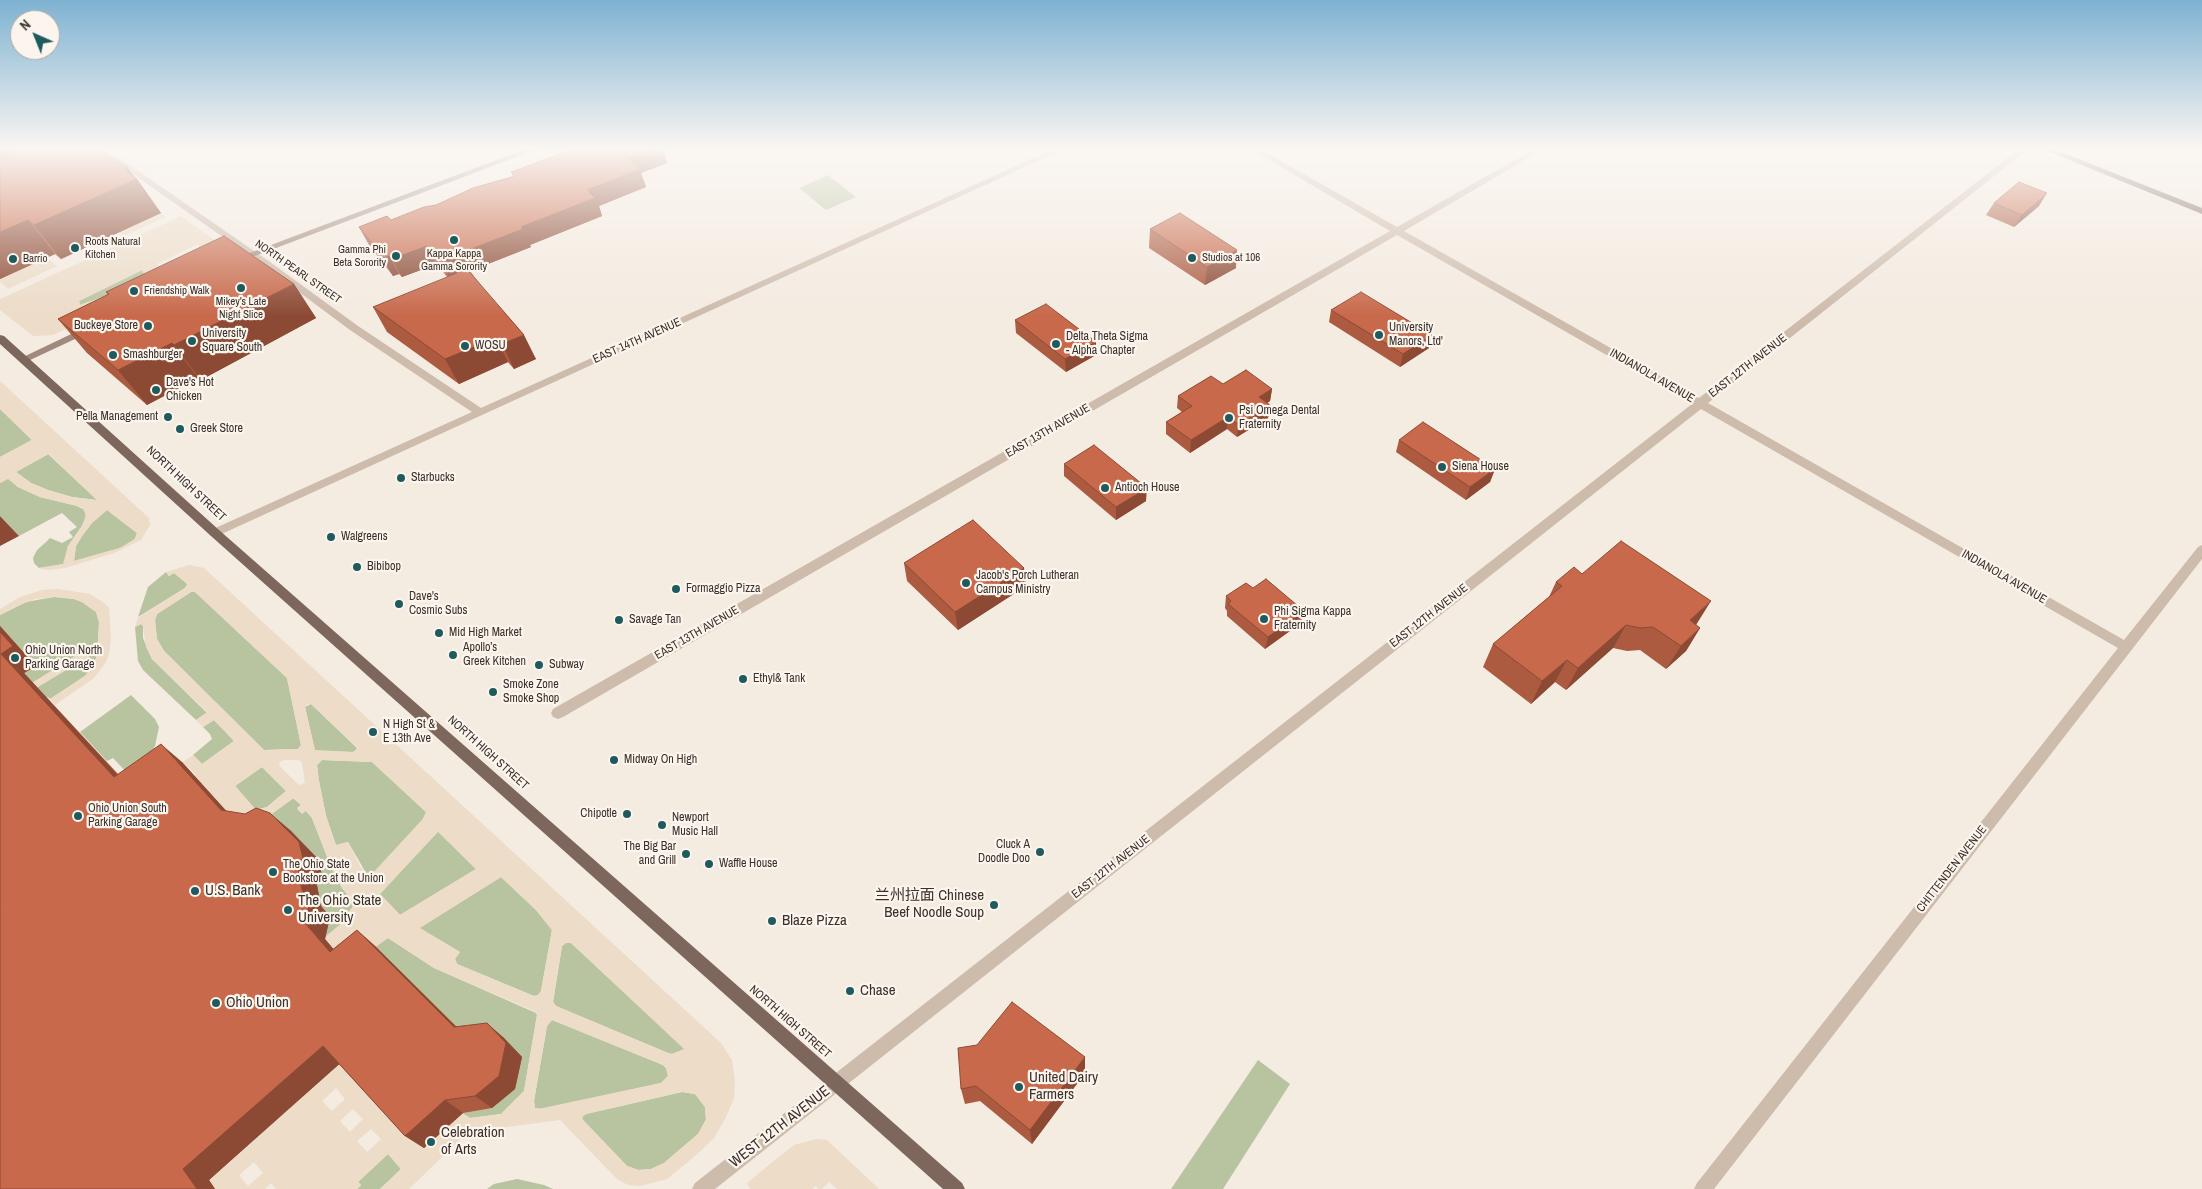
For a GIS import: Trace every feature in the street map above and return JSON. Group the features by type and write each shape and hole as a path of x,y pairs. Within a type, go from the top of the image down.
{"main road":[{"path":"2188,205 2202,211"},
{"name":"NORTH HIGH STREET","path":"0,338 215,533 956,1189"}],"street":[{"name":"NORTH PEARL STREET","path":"184,205 354,328 480,412"},
{"path":"229,263 250,253 379,205"},
{"name":"EAST 14TH AVENUE","path":"215,533 936,205"},
{"name":"INDIANOLA AVENUE","path":"1354,205 2126,647"},
{"name":"EAST 13TH AVENUE","path":"558,713 1441,205"},
{"name":"EAST 12TH AVENUE","path":"836,1083 1952,205"},
{"path":"24,359 97,325"},
{"name":"CHITTENDEN AVENUE","path":"1703,1189 2202,550"},
{"name":"WEST 12TH AVENUE","path":"701,1189 836,1083"}],"green space":[{"path":"820,205 836,205 826,210"},
{"path":"142,270 149,281 80,305 79,301"},
{"path":"0,409 32,440 0,457"},
{"path":"48,454 97,500 72,497 48,490 31,483 16,472"},
{"path":"8,478 18,487 40,497 77,506 85,510 86,520 68,546 64,564 39,568 34,563 33,558 37,550 50,538 62,543 73,537 69,532 77,527 62,513 19,536 0,516 0,483"},
{"path":"107,510 137,533 134,541 120,548 74,561 76,546 82,536 92,523"},
{"path":"166,572 169,576 174,573 188,584 185,588 138,617 148,587"},
{"path":"191,592 195,592 287,678 301,745 298,749 264,750 164,651 157,639 155,620 157,614"},
{"path":"54,597 74,599 96,612 99,622 98,642 0,703 0,688 36,665 0,626 0,615 26,602"},
{"path":"141,624 143,626 143,638 152,659 207,713 196,720 143,670 138,661 135,627"},
{"path":"95,651 98,652 94,665 85,676 0,728 0,710"},
{"path":"131,695 155,719 159,727 155,746 148,758 129,775 113,758 107,761 80,732"},
{"path":"311,704 357,748 356,750 353,752 315,751 305,707"},
{"path":"214,720 234,741 202,764 193,755 212,739 203,727"},
{"path":"322,760 372,762 426,812 423,819 369,878 348,842 336,845 326,816 319,781 317,765"},
{"path":"262,767 286,791 267,807 256,810 235,786"},
{"path":"293,798 301,805 297,808 306,811 312,818 331,867 342,888 355,904 347,914 345,921 324,938 251,829"},
{"path":"438,831 476,869 400,915 380,894"},
{"path":"501,877 536,910 552,930 541,991 538,995 534,996 457,964 455,959 460,952 419,928"},
{"path":"388,938 434,968 536,1013 524,1091 501,1114 470,1118 462,1113 470,1041 375,946"},
{"path":"566,943 571,943 685,1049 672,1054 668,1053 556,1006 553,1002 562,946"},
{"path":"552,1020 663,1065 668,1076 661,1083 542,1109 535,1108 534,1101 547,1026"},
{"path":"1258,1060 1290,1084 1223,1189 1171,1189"},
{"path":"682,1092 695,1094 705,1107 706,1120 698,1134 664,1163 651,1169 638,1170 627,1166 582,1117 586,1114"},
{"path":"388,1154 401,1169 380,1189 357,1189 361,1185 358,1182"},
{"path":"517,1179 553,1189 487,1189 494,1184"}],"shaded area":[{"path":"161,213 166,217 124,236 119,232"},
{"path":"181,216 223,246 218,256 53,335 33,336 0,310 0,299","holes":["198,244 204,252 161,268 157,264","142,270 148,281 80,305 79,301"]},
{"path":"47,258 57,266 8,289 0,282 0,279"},
{"path":"0,381 149,518 150,525 141,540 114,553 65,568 48,570 39,568 63,564 68,546 81,528 86,515 82,507 40,497 18,487 8,479 0,483 0,457 32,440 0,409","holes":["49,454 96,499 96,500 72,497 48,490 31,483 16,472","107,510 137,533 136,538 120,548 74,561 76,546 82,536 92,523"]},
{"path":"189,565 204,568 721,1043 732,1060 735,1082 734,1098 714,1138 695,1156 667,1179 640,1186 628,1185 617,1179 560,1120 468,1132 409,1189 380,1189 401,1169 388,1154 358,1182 361,1185 357,1189 276,1189 271,1183 265,1189 215,1189 201,1170 221,1170 333,1070 336,1051 470,1118 501,1114 524,1091 537,1015 534,1011 434,968 388,938 358,960 335,951 324,938 344,921 341,917 347,914 355,904 342,888 331,867 312,818 306,811 302,814 297,809 301,805 294,798 251,829 150,809 196,775 183,762 193,755 202,764 234,741 214,720 203,727 196,720 207,712 152,659 146,647 143,626 141,624 135,627 138,618 185,588 187,584 174,573 169,576 166,572","holes":["191,592 195,592 287,678 301,745 298,749 264,750 164,651 157,639 155,620 157,614","311,704 357,747 353,752 315,750 305,707","284,760 299,760 302,762 305,783 299,785 279,766 280,762","322,760 372,762 426,812 423,819 369,877 360,866 348,842 336,845 326,816 317,765","262,767 286,791 267,807 256,810 235,786","438,832 476,869 400,915 380,894","501,877 536,910 552,930 541,991 538,995 533,996 457,964 455,959 460,952 420,928","566,943 571,943 684,1049 672,1054 668,1053 556,1006 553,1002 562,946","552,1020 663,1065 666,1068 668,1076 661,1083 538,1109 535,1108 534,1101 547,1026","336,1088 345,1099 332,1111 322,1101","682,1092 695,1094 705,1107 706,1119 698,1134 664,1163 651,1169 639,1170 627,1166 582,1117 586,1114","353,1109 363,1119 350,1132 340,1121","371,1129 381,1139 367,1152 357,1141","254,1162 263,1173 248,1186 239,1175"]},
{"path":"58,589 90,594 109,608 111,638 106,662 94,678 55,705 50,699 85,676 94,665 98,651 0,710 0,703 98,642 99,622 96,612 74,599 54,597 36,599 14,607 0,615 0,609 20,597 42,590"},
{"path":"817,1139 827,1140 879,1189 837,1189 829,1182 822,1189 818,1189 816,1186 812,1189 750,1189 747,1183 794,1145"}],"building":[{"path":"0,205 78,205 34,225 28,220 0,232"},
{"path":"576,205 521,227 523,229 440,261 427,246 392,259 389,256 383,258 359,227 387,216 391,220 424,207"},
{"path":"2000,205 2033,205 2022,215"},
{"path":"1180,213 1237,250 1207,267 1150,229"},
{"path":"224,236 294,284 174,345 172,343 118,370 58,319 109,294 106,292"},
{"path":"467,269 524,335 502,344 496,338 445,359 373,307"},
{"path":"1361,292 1432,335 1403,354 1331,310"},
{"path":"1046,304 1096,342 1065,359 1015,320"},
{"name":"Psi Omega Dental Fraternity","path":"1246,370 1272,389 1259,397 1270,405 1239,425 1228,417 1191,440 1166,422 1192,406 1178,396 1211,376 1223,384"},
{"path":"1423,422 1495,469 1470,487 1399,440"},
{"path":"1094,445 1147,488 1116,507 1064,464"},
{"name":"Jacob's Porch Lutheran Campus Ministry","path":"973,520 1024,568 955,612 904,563"},
{"path":"1621,541 1711,601 1690,620 1700,628 1681,646 1653,627 1640,628 1626,625 1578,668 1567,660 1542,681 1493,644 1562,586 1556,582 1574,567 1582,574"},
{"name":"Phi Sigma Kappa Fraternity","path":"1266,579 1304,611 1268,637 1228,604 1231,601 1226,596 1246,583 1253,588"},
{"name":"Ohio Union","path":"0,632 13,646 1,654 114,777 161,744 221,810 245,814 256,808 270,813 299,842 303,858 297,863 302,890 310,901 305,923 330,952 357,930 454,1027 487,1023 506,1043 499,1076 475,1096 445,1100 405,1136 323,1046 183,1169 197,1189 0,1189"},
{"name":"United Dairy Farmers","path":"1012,1002 1085,1057 1030,1130 976,1086 961,1089 958,1048 977,1045"}],"place":[{"name":"Kappa Kappa Gamma Sorority","path":"454,240"},
{"name":"Roots Natural Kitchen","path":"75,248"},
{"name":"Gamma Phi Beta Sorority","path":"396,256"},
{"name":"Studios at 106","path":"1192,258"},
{"name":"Barrio","path":"13,259"},
{"name":"Mikey's Late Night Slice","path":"241,288"},
{"name":"Friendship Walk","path":"134,291"},
{"name":"Buckeye Store","path":"148,326"},
{"name":"University Manors, Ltd'","path":"1379,335"},
{"name":"University Square South","path":"192,341"},
{"name":"Delta Theta Sigma - Alpha Chapter","path":"1056,344"},
{"name":"WOSU","path":"465,346"},
{"name":"Smashburger","path":"113,355"},
{"name":"Dave's Hot Chicken","path":"156,390"},
{"name":"Pella Management","path":"168,417"},
{"name":"Psi Omega Dental Fraternity","path":"1229,418"},
{"name":"Greek Store","path":"180,429"},
{"name":"Siena House","path":"1442,467"},
{"name":"Starbucks","path":"401,478"},
{"name":"Antioch House","path":"1105,488"},
{"name":"Walgreens","path":"331,537"},
{"name":"Bibibop","path":"357,567"},
{"name":"Jacob's Porch Lutheran Campus Ministry","path":"966,583"},
{"name":"Formaggio Pizza","path":"676,589"},
{"name":"Dave's Cosmic Subs","path":"399,604"},
{"name":"Phi Sigma Kappa Fraternity","path":"1264,619"},
{"name":"Savage Tan","path":"619,620"},
{"name":"Mid High Market","path":"439,633"},
{"name":"Apollo’s Greek Kitchen","path":"453,655"},
{"name":"Ohio Union North Parking Garage","path":"15,658"},
{"name":"Subway","path":"539,665"},
{"name":"Ethyl& Tank","path":"743,679"},
{"name":"Smoke Zone Smoke Shop","path":"493,692"},
{"name":"N High St & E 13th Ave","path":"373,732"},
{"name":"Midway On High","path":"614,760"},
{"name":"Chipotle","path":"627,814"},
{"name":"Ohio Union South Parking Garage","path":"78,816"},
{"name":"Newport Music Hall","path":"662,825"},
{"name":"Cluck A Doodle Doo","path":"1040,852"},
{"name":"The Big Bar and Grill","path":"686,854"},
{"name":"Waffle House","path":"709,864"},
{"name":"The Ohio State Bookstore at the Union","path":"273,872"},
{"name":"U.S. Bank","path":"195,891"},
{"name":"兰州拉面 Chinese Beef Noodle Soup","path":"994,905"},
{"name":"The Ohio State University","path":"288,910"},
{"name":"Blaze Pizza","path":"772,921"},
{"name":"Chase","path":"850,991"},
{"name":"Ohio Union","path":"216,1003"},
{"name":"United Dairy Farmers","path":"1019,1087"},
{"name":"Celebration of Arts","path":"431,1142"}]}
